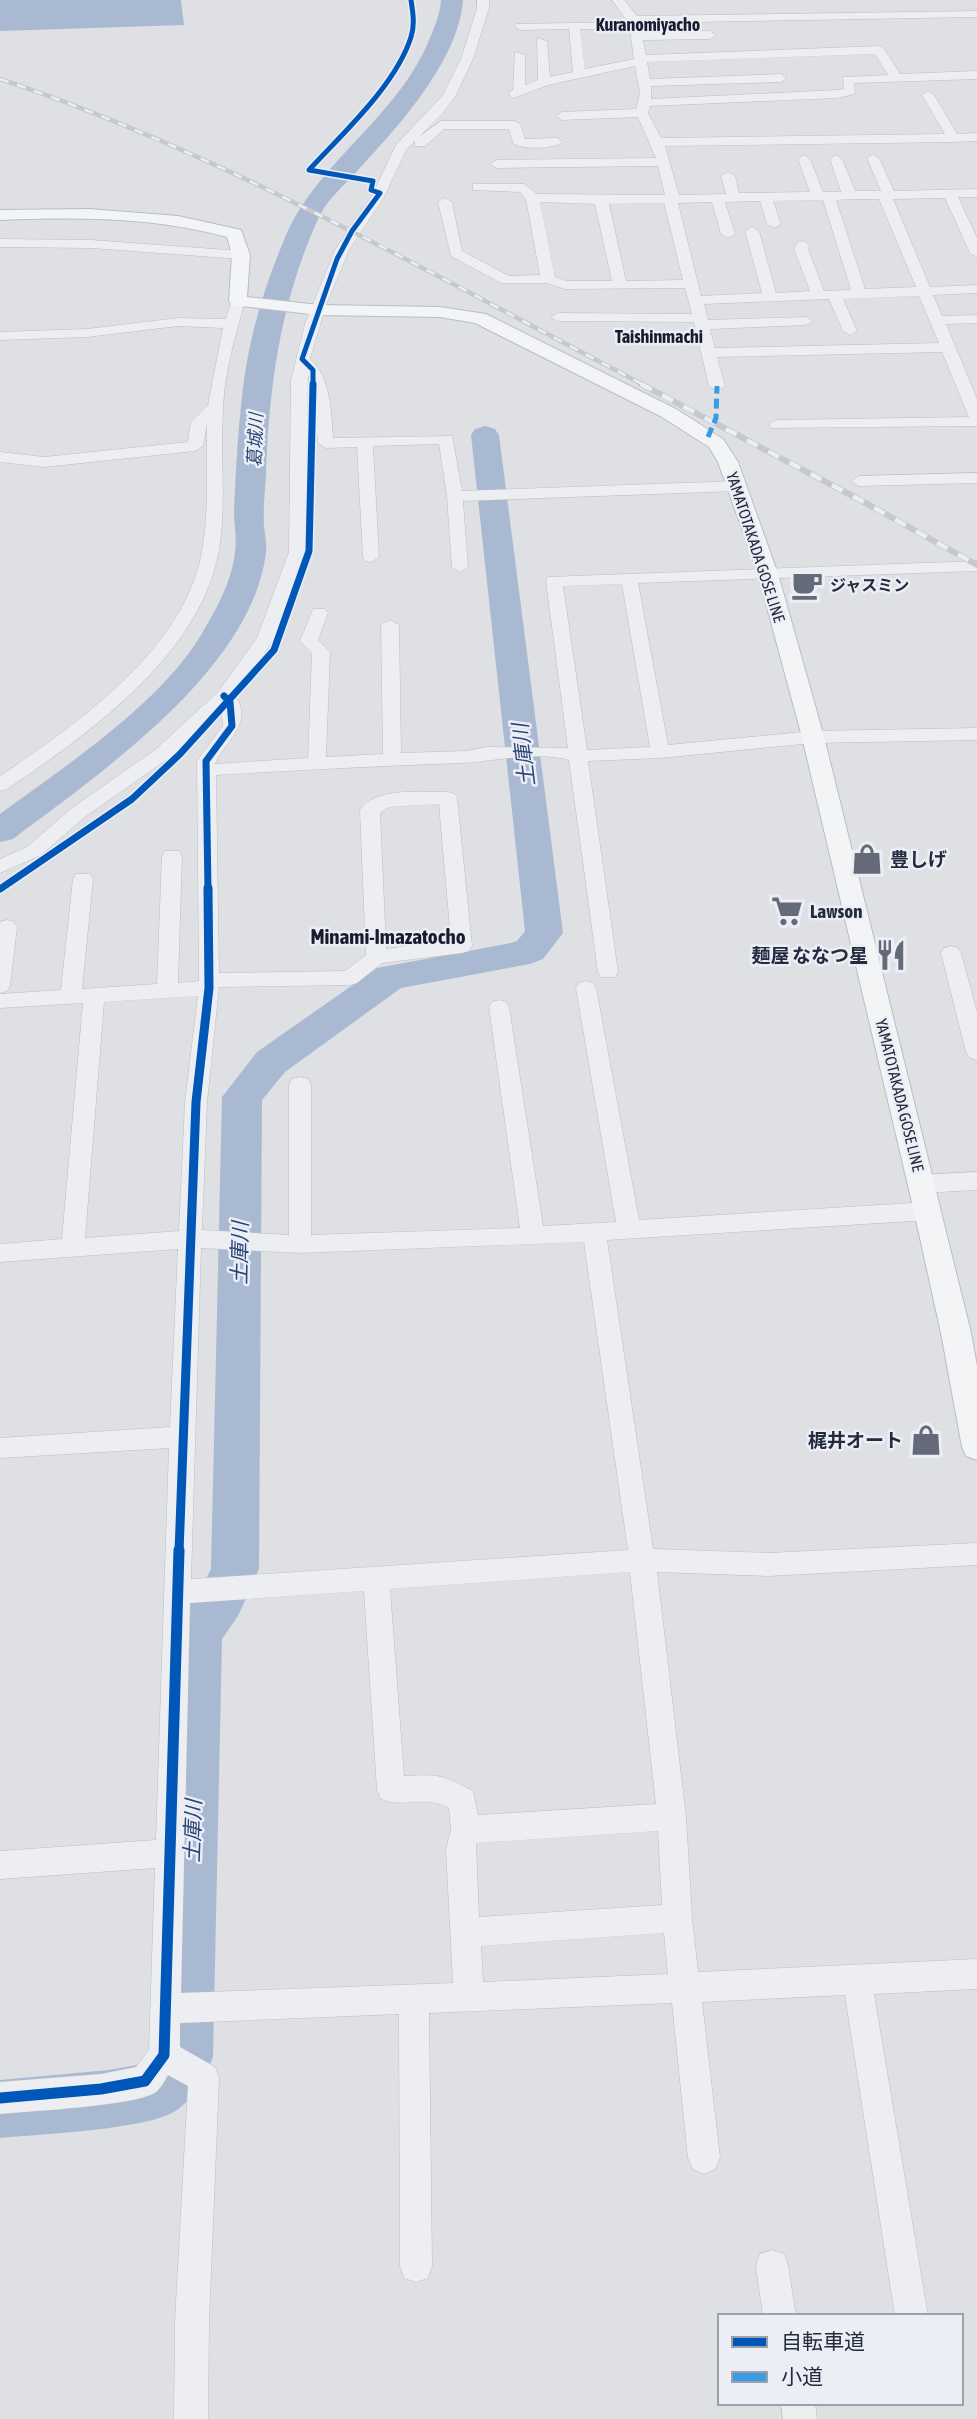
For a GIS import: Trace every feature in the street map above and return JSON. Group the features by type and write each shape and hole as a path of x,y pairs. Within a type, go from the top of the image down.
{"main road":[{"path":"0,215 102,214 206,225 235,234 241,255 245,301"},
{"name":"YAMATOTAKADA GOSE LINE","path":"245,301 313,309 440,312 480,318 669,413 716,443 738,486 768,574 813,737 921,1184 967,1333 977,1447"}],"street":[{"path":"0,867 34,851 79,812 162,754 225,696 266,639 298,552 299,380 313,309 352,231 380,193 401,148 440,108 454,89 466,62 483,8 483,0"},
{"path":"618,0 634,25 645,83 642,108 657,142 673,193 670,199 717,386"},
{"path":"795,0 810,18"},
{"path":"807,0 810,18"},
{"path":"848,0 856,17"},
{"path":"906,0 914,16"},
{"path":"951,0 959,14"},
{"path":"725,34 634,25 521,22 574,25 634,25 977,14"},
{"path":"574,25 579,74"},
{"path":"541,41 544,82"},
{"path":"519,55 516,93 544,82 640,60 879,50 895,78"},
{"path":"838,94 851,91 847,80 977,75"},
{"path":"645,83 781,78"},
{"path":"562,116 642,108 864,94"},
{"path":"928,95 953,138"},
{"path":"401,148 420,142 441,125 515,125 519,143 557,142"},
{"path":"657,142 867,141 977,137"},
{"path":"873,158 889,194 885,196"},
{"path":"804,159 824,197 859,294"},
{"path":"836,159 850,197"},
{"path":"497,164 665,168"},
{"path":"577,174 665,168"},
{"path":"728,176 734,198"},
{"path":"478,187 524,188 533,198 548,279"},
{"path":"950,194 977,253"},
{"path":"533,198 601,200 977,194"},
{"path":"777,425 977,419 885,196"},
{"path":"765,197 774,224"},
{"path":"717,198 728,234"},
{"path":"601,200 620,285"},
{"path":"445,202 456,253 506,280 548,279 565,285 692,284"},
{"path":"752,231 770,297"},
{"path":"0,243 91,244 241,255"},
{"path":"803,245 801,249 850,331"},
{"path":"696,300 977,289"},
{"path":"0,785 29,766 161,653 192,602 209,560 215,478 215,407 231,324 245,301"},
{"path":"558,317 701,322 806,321"},
{"path":"937,320 977,319"},
{"path":"0,336 87,332 178,322 231,324"},
{"path":"709,353 948,346"},
{"path":"302,359 314,370 322,402 326,443 446,439 455,495 460,567"},
{"path":"0,457 44,462 195,446 199,422 215,407"},
{"path":"365,442 371,557"},
{"path":"859,481 977,478"},
{"path":"455,495 738,486"},
{"path":"608,972 554,581 977,566"},
{"path":"628,578 660,752"},
{"path":"317,763 321,652 309,641 319,613"},
{"path":"390,625 392,760"},
{"path":"191,2419 192,2321 204,2078 176,2061 166,2009 182,1437 193,1239 196,1102 209,984 206,761 232,726 230,702 225,696"},
{"path":"208,771 522,752 562,752 577,755 660,752 813,737 977,734"},
{"path":"0,1001 167,990 209,984 350,978 376,957 462,946 448,798 385,801 370,810 376,957"},
{"path":"167,990 172,856"},
{"path":"71,997 83,878"},
{"path":"0,986 7,926"},
{"path":"951,953 977,1052"},
{"path":"586,988 629,1230"},
{"path":"73,1248 94,995"},
{"path":"499,1007 533,1236"},
{"path":"300,1085 300,1244"},
{"path":"921,1184 977,1181"},
{"path":"0,1253 193,1239 300,1244 533,1236 928,1211"},
{"path":"594,1233 642,1560 672,1818 677,1918 704,2158"},
{"path":"0,1448 182,1437"},
{"path":"178,1592 642,1560 778,1566 977,1554"},
{"path":"376,1577 391,1790 438,1787 463,1801 465,1830 460,1850 469,1998"},
{"path":"465,1830 672,1818"},
{"path":"0,1865 170,1853"},
{"path":"466,1932 677,1918"},
{"path":"166,2009 977,1974"},
{"path":"857,1979 912,2314"},
{"path":"414,1998 416,2266"},
{"path":"0,2098 101,2089 145,2081 176,2061"},
{"path":"772,2266 780,2314"}],"water":[{"path":"0,0 181,0 184,25 0,31"}],"waterway":[{"name":"葛城川","path":"0,831 114,745 151,713 185,678 214,641 236,600 251,552 251,473 260,365 282,278 314,204 412,92 433,56 447,22 452,0"},
{"name":"土庫川","path":"0,2109 109,2099 157,2090 185,2057 197,1633 221,1601 235,1569 242,1097 271,1062 390,977 517,955 530,950 544,933 485,435"}],"railway":[{"path":"0,79 84,109 248,180 328,219 644,385"},
{"path":"641,384 977,565"}],"marked path":[{"path":"708,437 716,418 717,386"}],"cycle path":[{"path":"0,889 132,799 180,754 274,650 309,551 313,370 302,359 337,259 352,231 380,193 371,190 373,181 309,170 372,99 402,57 411,38 414,21 411,0"},
{"path":"0,2098 101,2089 145,2081 164,2055 182,1437 196,1102 209,988 206,761 232,726 230,702 224,696"}],"place":[{"name":"ジャスミン","path":"807,585"},
{"name":"豊しげ","path":"867,859"},
{"name":"Lawson","path":"787,911"},
{"name":"麺屋 ななつ星","path":"891,955"},
{"name":"梶井オート","path":"926,1440"}],"district":[{"name":"Kuranomiyacho","path":"648,24"},
{"name":"Taishinmachi","path":"659,336"},
{"name":"Minami-Imazatocho","path":"388,936"}]}
